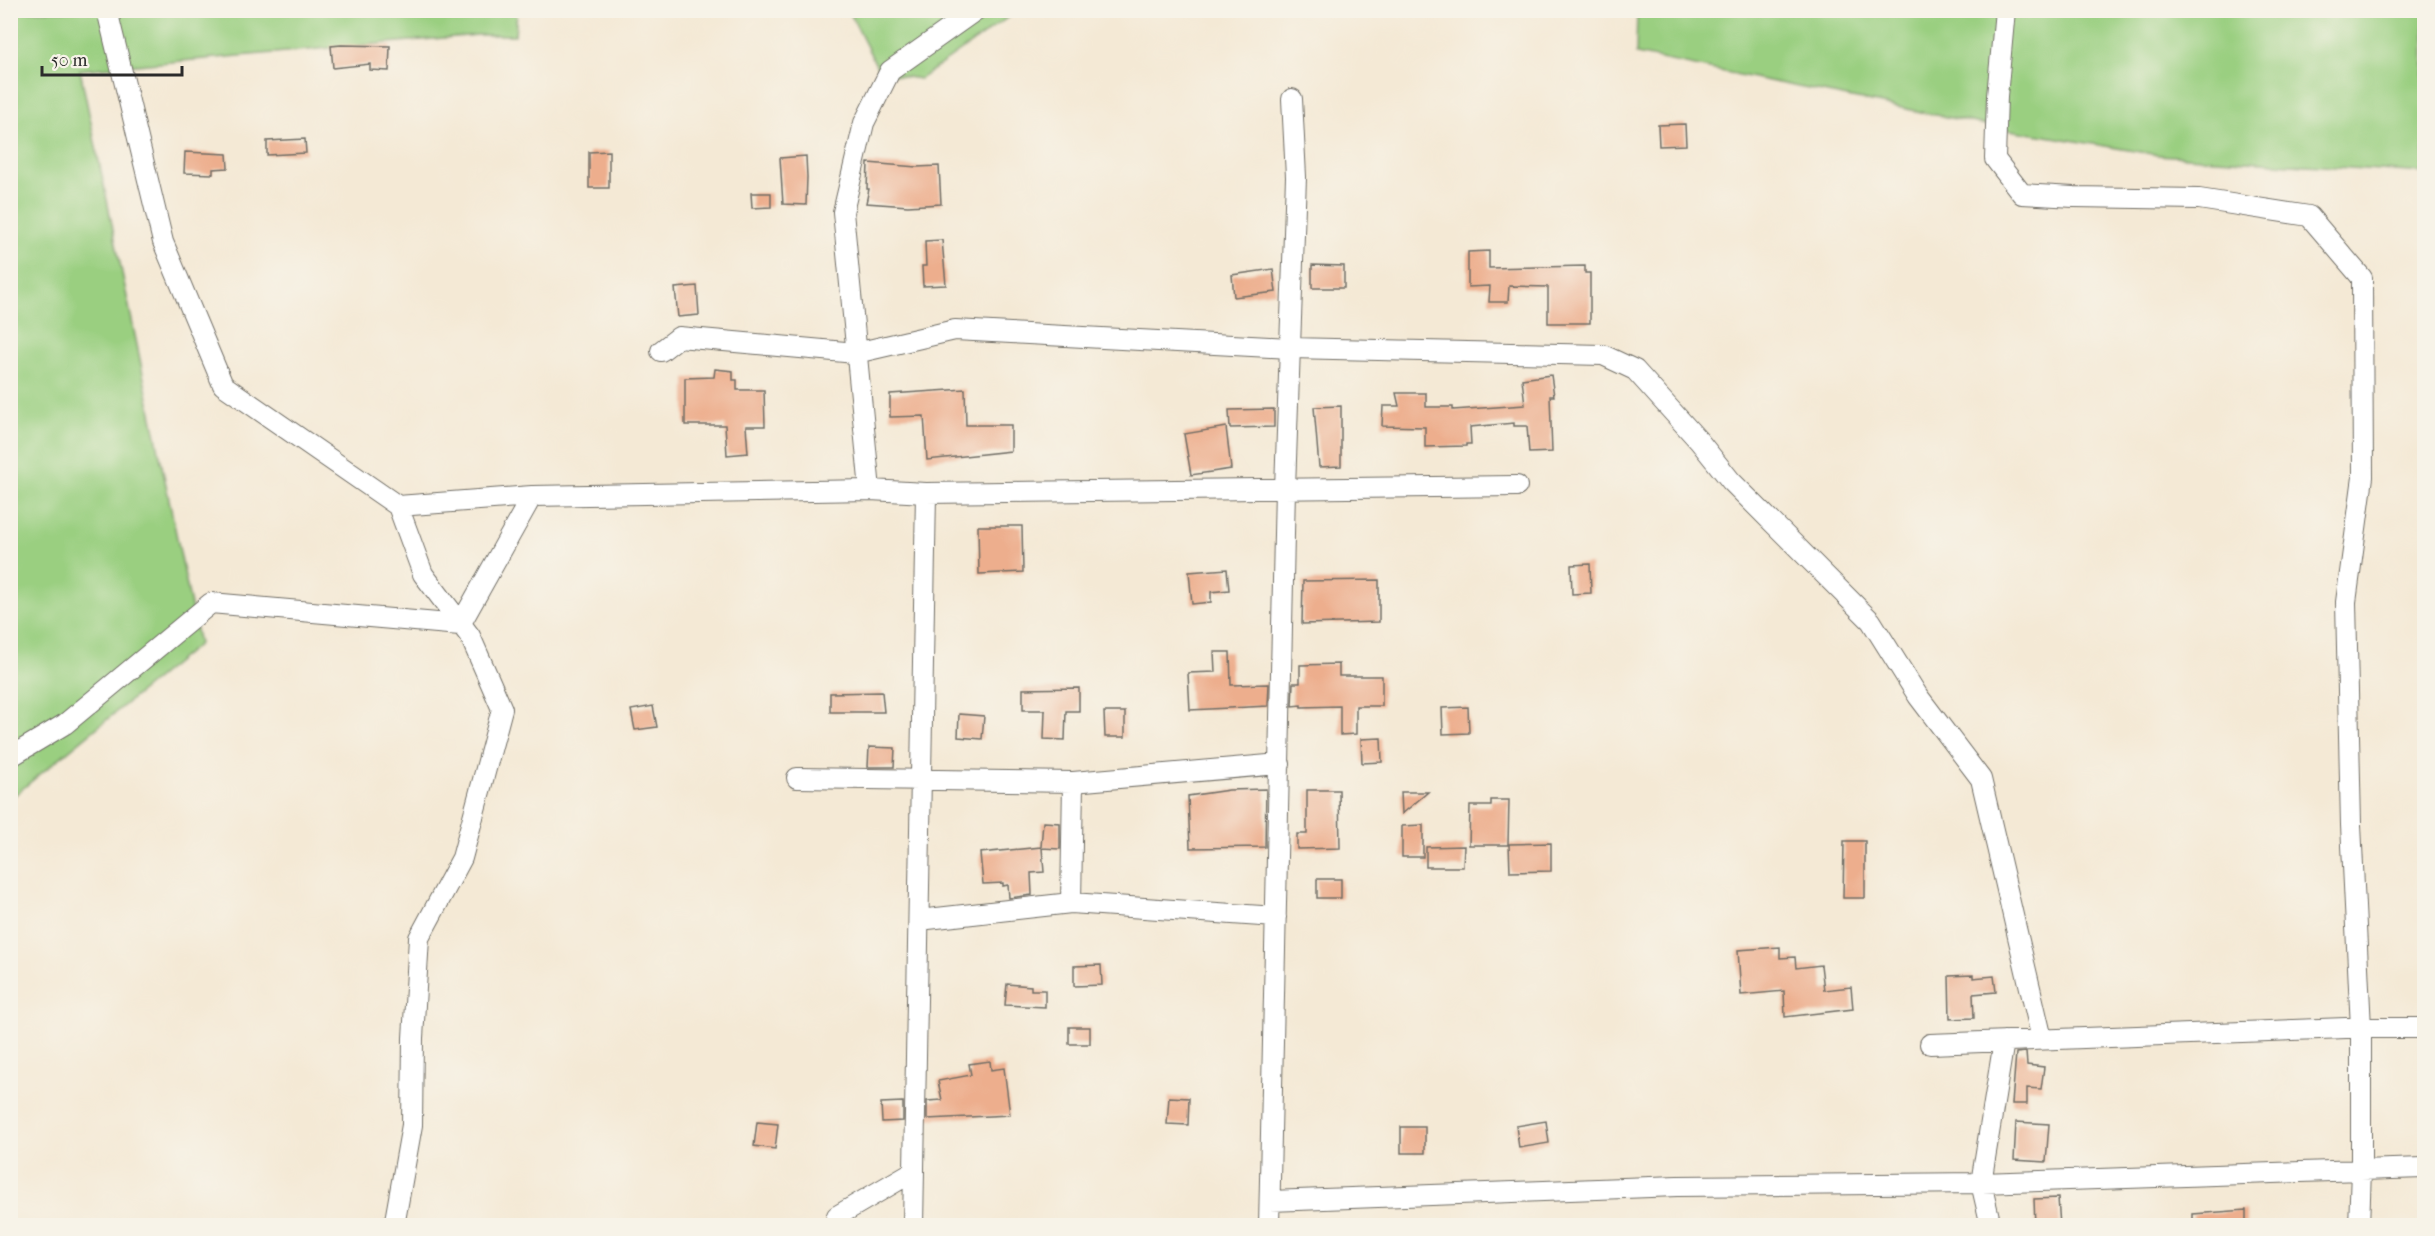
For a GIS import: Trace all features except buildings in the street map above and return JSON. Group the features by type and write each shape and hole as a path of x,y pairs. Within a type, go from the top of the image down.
{"street":[{"path":"107,10 164,242 223,385 398,506 423,574 470,636 502,709 462,858 419,938 413,1038 412,1125 394,1226"},
{"path":"870,490 843,212 864,123 890,72 976,10"},
{"path":"2005,10 1997,96 1995,159 2022,194 2199,199 2309,216 2362,279 2363,477 2346,602 2351,825 2361,1028 2359,1226"},
{"path":"1269,1226 1285,489 1296,177 1292,99"},
{"path":"661,351 679,337 856,353 955,330 1290,348 1603,355 1635,370 1699,441 1731,481 1871,621 1918,696 1981,779 2042,1040"},
{"path":"398,506 532,496 870,490 926,493 1517,486"},
{"path":"913,1226 926,493"},
{"path":"460,625 532,496"},
{"path":"10,756 65,724 211,603 460,625"},
{"path":"797,778 1073,782 1280,764"},
{"path":"1071,903 1073,782"},
{"path":"919,920 1071,903 1276,917"},
{"path":"1930,1044 2361,1028 2424,1028"},
{"path":"1990,1226 1981,1184 2004,1041"},
{"path":"1270,1201 1677,1186 1981,1184 2424,1168"},
{"path":"835,1226 837,1216 914,1171"}],"green space":[{"path":"11,11 517,11 515,35 478,35 80,70 199,644 11,798"},
{"path":"849,11 1017,11 920,79 880,73"},
{"path":"1637,11 2424,11 2424,173 2158,155 2010,130 1636,54"}]}
